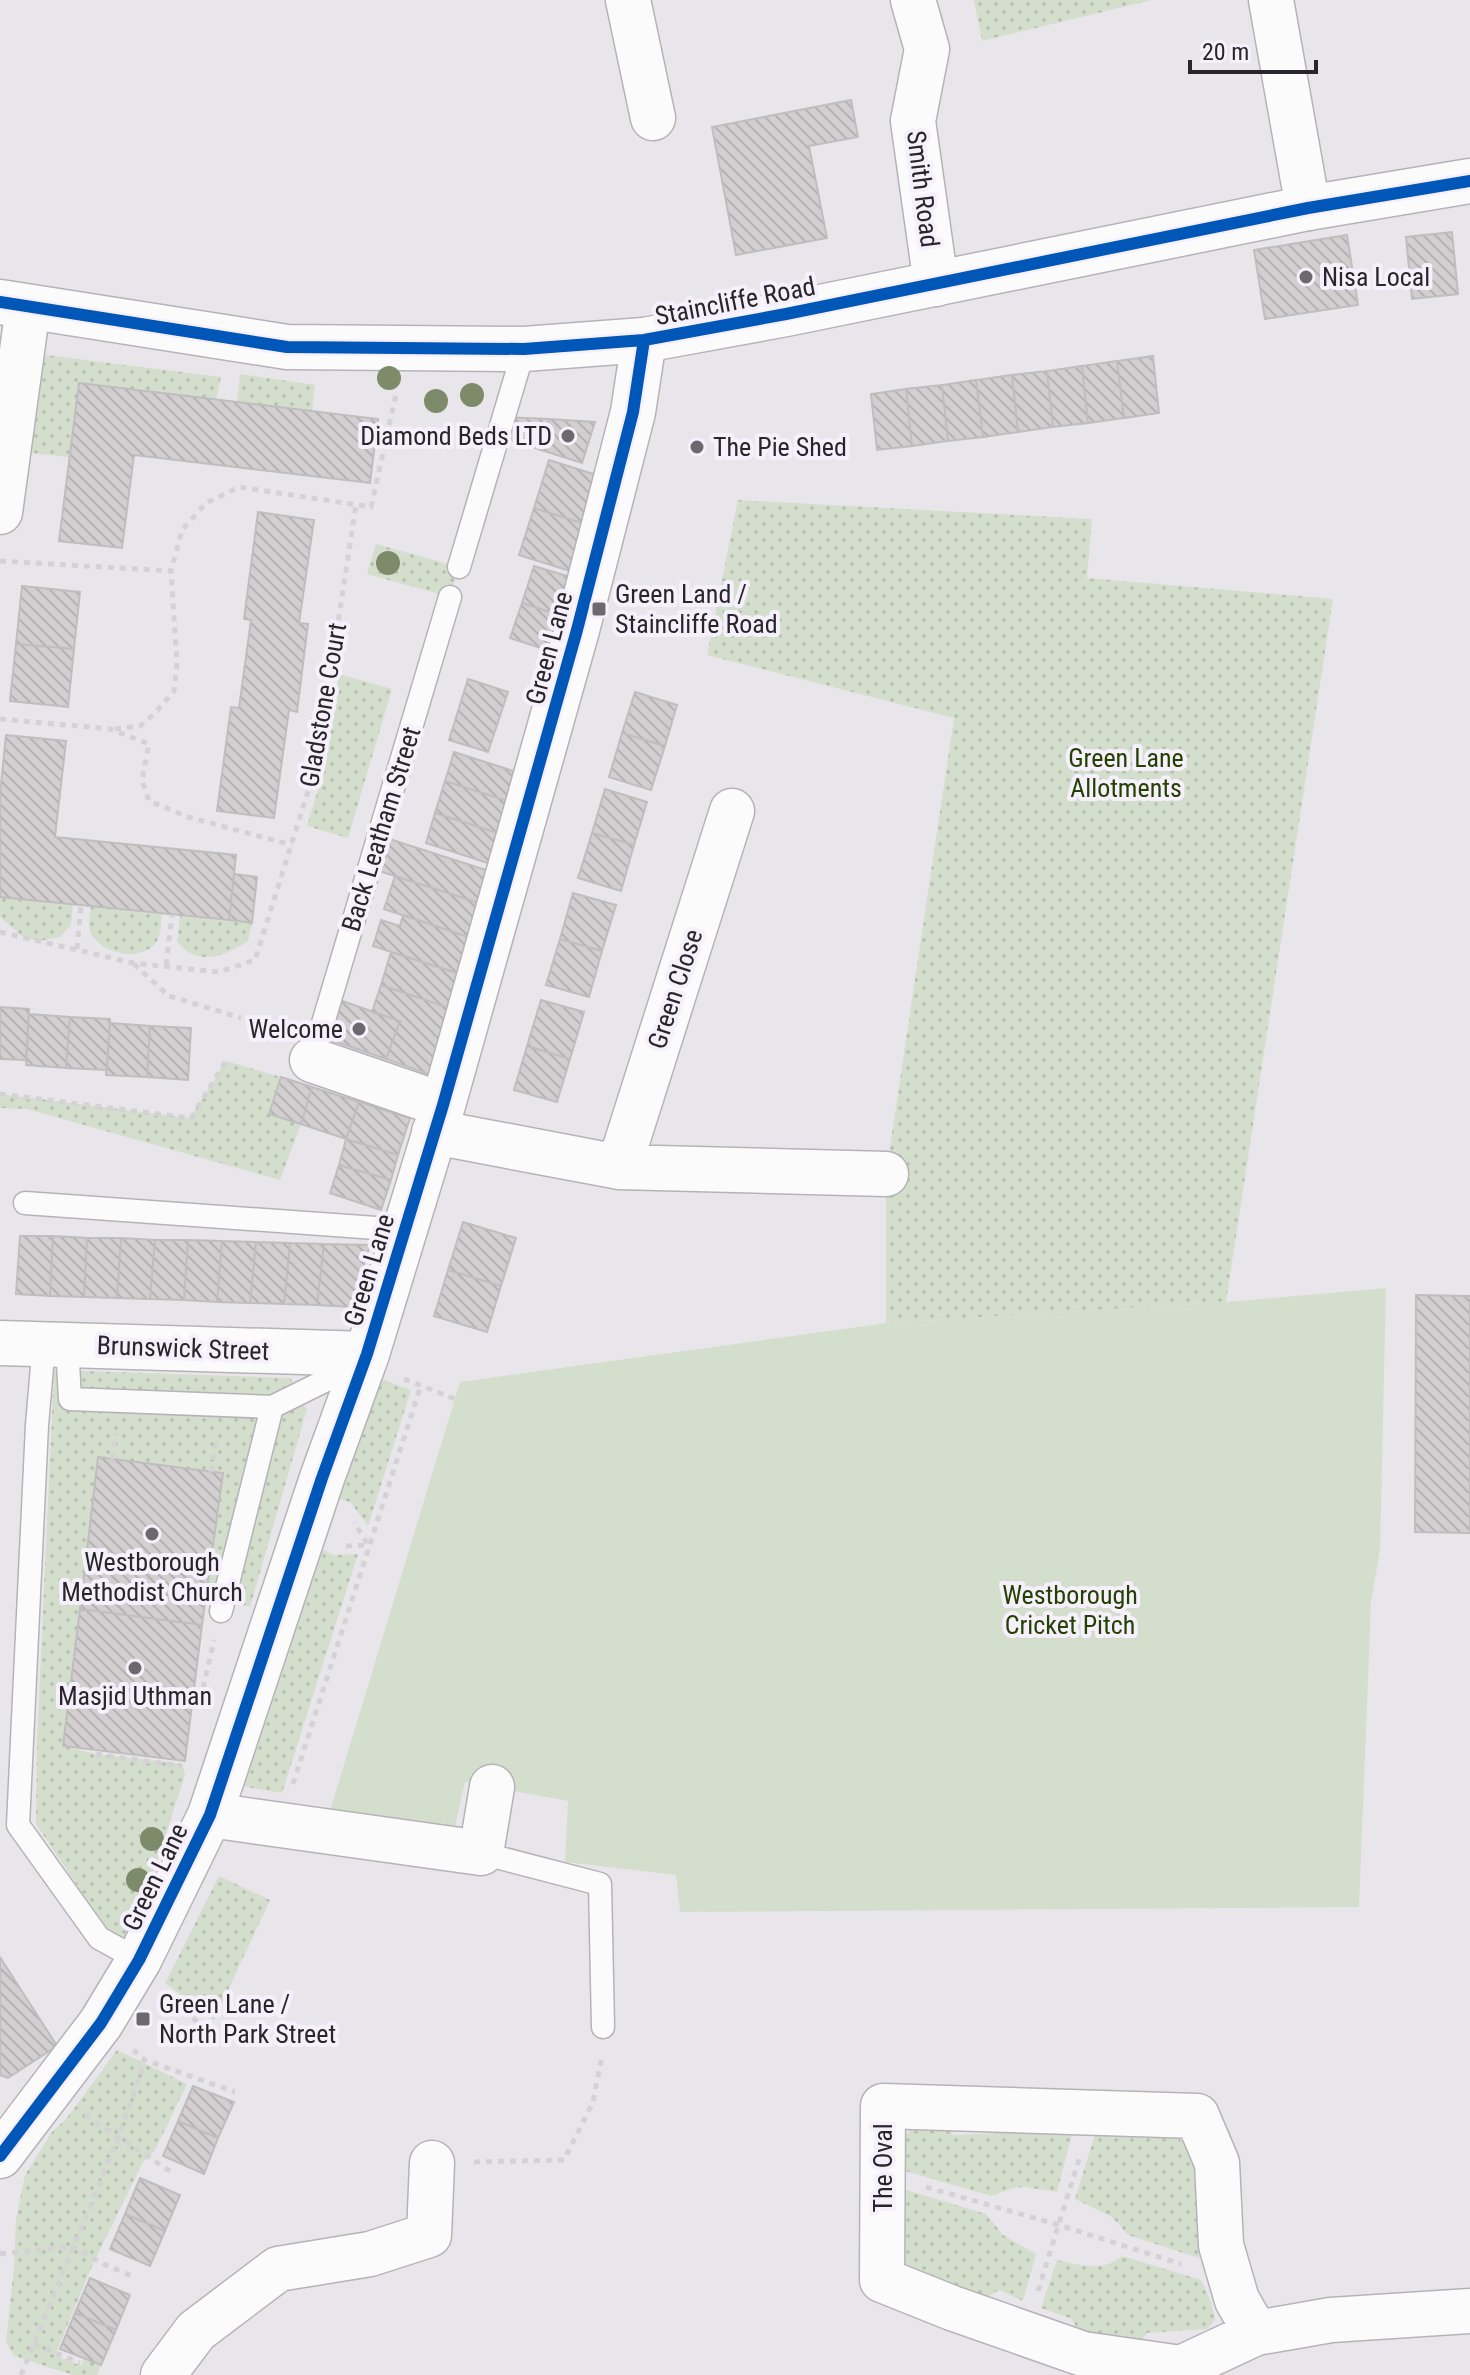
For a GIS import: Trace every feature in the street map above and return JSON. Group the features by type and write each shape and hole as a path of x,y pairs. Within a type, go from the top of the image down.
{"street":[{"path":"628,0 653,118"},
{"name":"Smith Road","path":"913,0 927,49 913,121 936,284"},
{"path":"1271,0 1308,208"},
{"name":"Staincliffe Road","path":"14,304 287,347 524,349 644,340 1308,208 1470,181"},
{"path":"0,512 14,304"},
{"name":"Green Lane","path":"0,2156 101,2023 136,1964 210,1815 365,1358 438,1118 581,615 633,412 644,340"},
{"name":"Green Close","path":"619,1167 732,811"},
{"path":"312,1060 438,1118 619,1167 886,1174"},
{"name":"Brunswick Street","path":"0,1343 365,1358"},
{"path":"481,1853 492,1787"},
{"name":"Green Lane","path":"210,1815 481,1853"},
{"name":"The Oval","path":"1256,2333 1237,2300 1221,2245 1217,2163 1197,2116 883,2106 882,2280 1083,2354 1181,2368 1256,2333 1331,2320 1470,2311"},
{"path":"163,2375 196,2331 278,2269 370,2254 429,2235 432,2163"}],"lane":[{"path":"459,567 524,349"},
{"name":"Back Leatham Street","path":"312,1060 450,597"},
{"path":"25,1203 404,1230"},
{"path":"56,1344 70,1399 272,1407 365,1358"},
{"path":"56,1344 37,1425 18,1825 99,1938 136,1964"},
{"path":"221,1611 272,1407"},
{"path":"481,1853 600,1884 603,2027"}],"path":[{"path":"0,719 110,729 140,726 155,713 174,691 177,663 171,571 182,530 206,503 239,487 371,507 391,424 403,349"},
{"path":"0,561 171,571"},
{"path":"110,729 149,744 142,780 149,801 188,817 292,845"},
{"path":"77,949 81,906"},
{"path":"0,932 133,963 166,965 172,915"},
{"path":"133,963 169,996 241,1018"},
{"path":"0,1094 191,1118 226,1061"},
{"path":"365,1358 455,1399"},
{"path":"291,1789 421,1385"},
{"path":"96,1754 182,1764 185,1775"},
{"path":"136,1964 211,2033"},
{"path":"432,2163 564,2160 593,2102 601,2071 603,2027"},
{"path":"21,2375 119,2136 145,2060 235,2092"},
{"path":"50,2093 173,2173"},
{"path":"1025,2333 1093,2113"},
{"path":"883,2175 1059,2225 1232,2281"},
{"path":"0,2254 72,2246 132,2276"},
{"path":"34,2344 80,2363"}],"green space":[{"path":"974,0 1152,0 982,41"},
{"path":"31,353 221,377 216,399 79,383 69,457 20,452"},
{"path":"240,374 315,385 312,411 237,402"},
{"name":"Green Lane Allotments","path":"738,500 1092,519 1087,578 1333,599 1226,1302 886,1323 886,1174 954,718 707,655"},
{"path":"376,544 459,567 450,597 367,574"},
{"path":"339,674 392,689 348,838 307,826 325,767"},
{"path":"0,897 73,905 71,925 60,937 40,941 24,938 0,917"},
{"path":"91,907 162,914 158,939 144,952 112,951 95,939 90,931"},
{"path":"180,916 252,923 248,941 220,955 201,957 192,954 177,941"},
{"path":"226,1061 281,1077 269,1114 301,1124 280,1180 27,1109 0,1108 0,1094 190,1118"},
{"name":"Westborough Cricket Pitch","path":"1386,1288 1380,1550 1371,1602 1359,1907 680,1912 676,1875 565,1862 568,1801 465,1782 454,1831 330,1811 460,1382 886,1323 1226,1302"},
{"path":"54,1370 291,1378 296,1395 307,1409 250,1607 206,1594 223,1473 98,1458 63,1746 96,1754 182,1764 185,1775 127,1946 105,1927 36,1824"},
{"path":"368,1374 411,1390 368,1526 351,1503 327,1493"},
{"path":"311,1544 334,1555 358,1554 282,1793 229,1784"},
{"path":"219,1876 270,1900 214,2020 165,1983"},
{"path":"117,2050 187,2084 155,2150 143,2162 93,2264 55,2355 81,2366 84,2359 101,2365 97,2375 73,2375 14,2356 6,2342 16,2219 25,2175 52,2132 67,2118"},
{"path":"948,2126 953,2135 1073,2130 1057,2192 1024,2187 991,2196 895,2168 897,2144 913,2128"},
{"path":"1171,2130 1195,2155 1199,2258 1128,2235 1112,2217 1075,2199 1096,2131"},
{"path":"897,2187 986,2214 1003,2235 1036,2254 1023,2301 999,2290 982,2300 904,2270"},
{"path":"1122,2256 1201,2280 1215,2320 1207,2329 1147,2333 1139,2344 1084,2342 1072,2319 1041,2308 1057,2260 1099,2266"}],"building":[{"path":"851,100 858,137 809,146 827,238 736,255 712,127"},
{"path":"1452,232 1458,294 1412,299 1406,237"},
{"name":"Nisa Local","path":"1347,235 1358,305 1265,319 1254,250"},
{"path":"1153,356 1159,413 1124,418 1117,361"},
{"path":"1117,361 1124,418 1088,423 1082,366"},
{"path":"1082,366 1088,423 1053,427 1047,371"},
{"path":"1047,371 1053,427 1018,432 1012,375"},
{"path":"1012,375 1018,432 983,437 976,380"},
{"path":"976,380 983,437 948,441 942,385"},
{"path":"79,383 378,419 370,483 134,455 122,548 59,541"},
{"path":"942,385 948,441 912,446 906,389"},
{"path":"906,389 912,446 877,450 871,394"},
{"path":"504,417 549,419 541,450 498,436"},
{"name":"Diamond Beds LTD","path":"549,419 595,422 582,463 541,450"},
{"path":"549,460 603,477 588,525 534,508"},
{"path":"534,508 588,525 573,572 519,555"},
{"path":"258,512 314,520 299,623 308,624 297,712 289,710 274,818 217,811 231,707 239,708 251,620 244,619"},
{"path":"534,566 577,579 565,617 522,603"},
{"path":"22,586 80,592 74,649 16,644"},
{"path":"522,603 565,617 553,652 510,638"},
{"path":"16,644 74,649 68,707 10,701"},
{"path":"468,679 508,692 488,752 449,740"},
{"path":"635,692 677,705 665,746 622,733"},
{"path":"622,733 665,746 651,790 609,777"},
{"path":"6,735 66,741 55,837 236,855 229,920 0,897 0,794"},
{"path":"454,752 526,775 517,804 445,781"},
{"path":"445,781 517,804 507,836 435,813"},
{"path":"605,789 647,802 634,845 592,833"},
{"path":"435,813 507,836 497,866 426,843"},
{"path":"592,833 634,845 621,891 578,878"},
{"path":"380,836 495,873 485,905 370,868"},
{"path":"234,874 257,877 252,923 229,920"},
{"path":"395,876 485,905 474,939 384,909"},
{"path":"573,893 616,905 602,951 560,939"},
{"path":"403,915 474,939 463,975 373,946 381,920 400,926"},
{"path":"560,939 602,951 589,997 546,985"},
{"path":"391,952 463,975 452,1009 381,985"},
{"path":"381,985 452,1009 431,1075 386,1059 400,1021 372,1012"},
{"name":"Welcome","path":"331,997 400,1021 386,1059 319,1036"},
{"path":"541,1000 584,1012 570,1059 527,1046"},
{"path":"0,1007 29,1009 26,1060 0,1059"},
{"path":"29,1014 70,1017 66,1068 26,1065"},
{"path":"70,1017 110,1019 107,1070 66,1068"},
{"path":"110,1023 150,1026 147,1077 106,1075"},
{"path":"150,1026 191,1028 188,1080 147,1077"},
{"path":"527,1046 570,1059 557,1102 514,1090"},
{"path":"281,1077 312,1087 301,1124 269,1114"},
{"path":"312,1087 359,1102 346,1139 301,1124"},
{"path":"359,1102 410,1118 398,1155 346,1139"},
{"path":"346,1139 398,1155 391,1180 339,1165"},
{"path":"339,1165 391,1180 381,1210 330,1193"},
{"path":"463,1222 516,1238 501,1286 448,1270"},
{"path":"20,1236 53,1236 50,1296 16,1294"},
{"path":"53,1236 87,1238 84,1297 50,1296"},
{"path":"87,1238 121,1238 117,1298 84,1297"},
{"path":"121,1238 155,1240 150,1299 117,1298"},
{"path":"155,1240 188,1240 184,1300 150,1299"},
{"path":"188,1240 222,1241 217,1302 184,1300"},
{"path":"222,1241 256,1242 250,1303 217,1302"},
{"path":"256,1242 290,1243 284,1304 250,1303"},
{"path":"290,1243 324,1244 317,1305 284,1304"},
{"path":"324,1244 370,1245 351,1307 317,1305"},
{"path":"448,1270 501,1286 487,1332 434,1316"},
{"path":"1416,1295 1470,1296 1470,1533 1415,1532"},
{"name":"Westborough Methodist Church","path":"98,1457 223,1473 202,1625 80,1609"},
{"name":"Masjid Uthman","path":"80,1609 202,1625 185,1761 63,1746"},
{"path":"0,1957 57,2046 8,2078 0,2075"},
{"path":"193,2086 234,2102 218,2138 178,2121"},
{"path":"178,2121 218,2138 204,2174 163,2156"},
{"path":"140,2178 180,2195 165,2231 125,2214"},
{"path":"125,2214 165,2231 150,2266 110,2249"},
{"path":"90,2278 130,2295 116,2330 75,2313"},
{"path":"75,2313 116,2330 101,2365 60,2349"}],"cycle path":[{"path":"0,302 287,347 524,349 644,340 1308,208 1470,181"},
{"path":"0,2156 101,2023 139,1960 210,1815 322,1478 367,1354 443,1105 577,630 633,412 644,340"}],"place":[{"name":"Nisa Local","path":"1306,277"},
{"name":"Diamond Beds LTD","path":"568,436"},
{"name":"The Pie Shed","path":"697,447"},
{"name":"Green Land / Staincliffe Road","path":"599,609"},
{"name":"Welcome","path":"359,1029"},
{"name":"Westborough Methodist Church","path":"152,1534"},
{"name":"Masjid Uthman","path":"135,1668"},
{"name":"Green Lane / North Park Street","path":"143,2019"}]}
